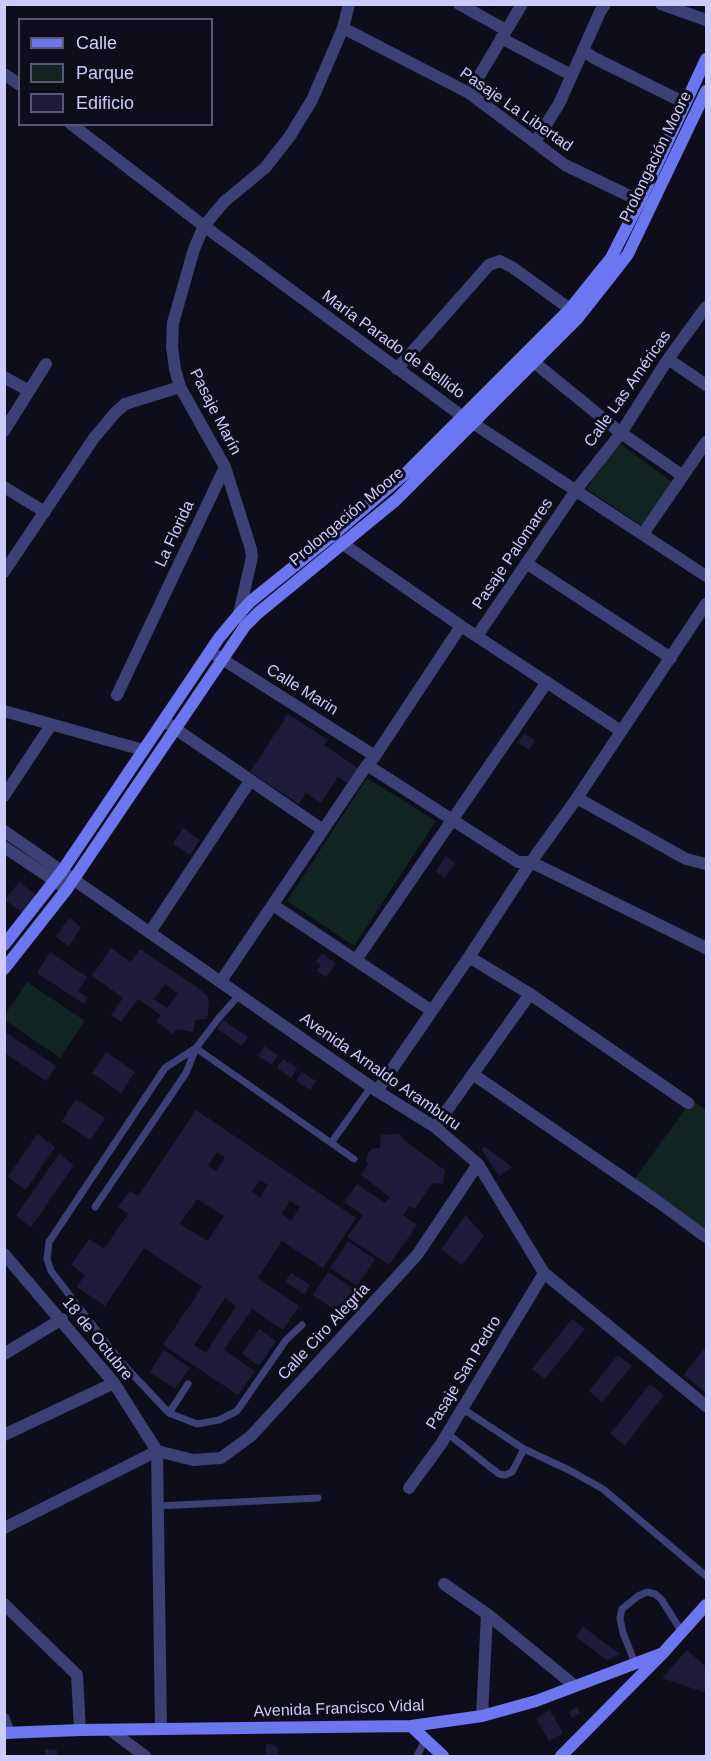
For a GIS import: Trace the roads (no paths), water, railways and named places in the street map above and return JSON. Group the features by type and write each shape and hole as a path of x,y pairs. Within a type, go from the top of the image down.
{"street":[{"name":"Pasaje Marín","path":"239,614 252,557 225,467 180,387 172,346 172,323 194,249 204,226 224,202 265,168 290,136 312,100 343,27 348,4"},
{"path":"459,4 571,75"},
{"path":"469,93 522,4"},
{"path":"535,142 560,104 571,75 605,4"},
{"path":"660,4 706,20"},
{"name":"Pasaje La Libertad","path":"343,27 469,93 565,165 640,201"},
{"path":"584,51 686,104"},
{"name":"Prolongación Moore","path":"4,969 70,884 245,626 396,500 467,419 570,309 610,258 640,201 706,59"},
{"path":"4,74 18,84"},
{"name":"Prolongación Moore","path":"4,945 59,876 143,750 239,614 535,363 577,319 628,254 706,91"},
{"name":"María Parado de Bellido","path":"74,126 204,226 467,419 706,576"},
{"path":"397,369 489,265 500,261 512,267 570,309"},
{"name":"Calle Las Américas","path":"576,490 621,433 668,359 706,307"},
{"path":"668,359 706,385"},
{"path":"535,363 621,433 684,476"},
{"path":"4,431 46,364"},
{"path":"4,377 29,391"},
{"path":"4,572 94,438 115,413 125,404 180,387"},
{"path":"643,534 706,442"},
{"name":"La Florida","path":"117,694 225,467"},
{"path":"4,487 45,512"},
{"name":"Pasaje Palomares","path":"477,636 576,490"},
{"path":"333,536 460,626 621,731"},
{"path":"526,563 671,658"},
{"path":"374,1089 432,1011 531,862 578,798 706,604"},
{"path":"239,614 245,626"},
{"path":"221,981 460,626"},
{"name":"Calle Marin","path":"211,652 518,862 531,862 706,948"},
{"path":"356,960 547,682"},
{"path":"4,711 143,750"},
{"path":"164,721 323,830"},
{"path":"4,796 51,725"},
{"path":"150,932 250,781"},
{"path":"578,798 686,859 706,864"},
{"path":"4,831 59,876"},
{"path":"4,847 59,876"},
{"name":"Avenida Arnaldo Aramburu","path":"59,876 150,932 374,1089 435,1127 478,1164 544,1273 706,1406"},
{"path":"273,905 432,1011"},
{"path":"469,957 530,994 688,1103"},
{"path":"435,1127 530,994"},
{"path":"474,1075 706,1237"},
{"name":"Calle Ciro Alegría","path":"157,1451 193,1460 221,1458 251,1436 417,1255 478,1164"},
{"name":"18 de Octubre","path":"7,1260 62,1319 114,1383 157,1451"},
{"name":"Pasaje San Pedro","path":"409,1488 448,1434 544,1273"},
{"path":"4,1354 62,1319"},
{"path":"4,1435 114,1383"},
{"path":"4,1528 157,1451 161,1729"},
{"path":"444,1584 487,1614 575,1686"},
{"path":"4,1604 77,1675 80,1730"},
{"path":"561,1756 663,1653 706,1605"},
{"path":"482,1716 487,1614"},
{"name":"Avenida Francisco Vidal","path":"7,1733 411,1726 482,1716 536,1701 663,1653"},
{"path":"4,1719 7,1733"},
{"path":"411,1726 443,1756"},
{"path":"110,1730 145,1756"}],"lane":[{"path":"95,1207 186,1073 196,1048 240,994"},
{"path":"196,1048 354,1159"},
{"path":"196,1048 165,1068 50,1242 47,1259 51,1271 121,1362 169,1413 197,1424 219,1420 237,1411 286,1340 302,1325"},
{"path":"331,1143 374,1089"},
{"path":"169,1413 188,1384"},
{"path":"463,1409 524,1449 603,1489 706,1575"},
{"path":"448,1434 499,1474 505,1475 512,1472 524,1449"},
{"path":"158,1506 318,1498"},
{"path":"635,1663 623,1634 620,1618 622,1609 638,1596 647,1592 655,1594 661,1599 682,1632"},
{"path":"417,1756 425,1740"}]}
